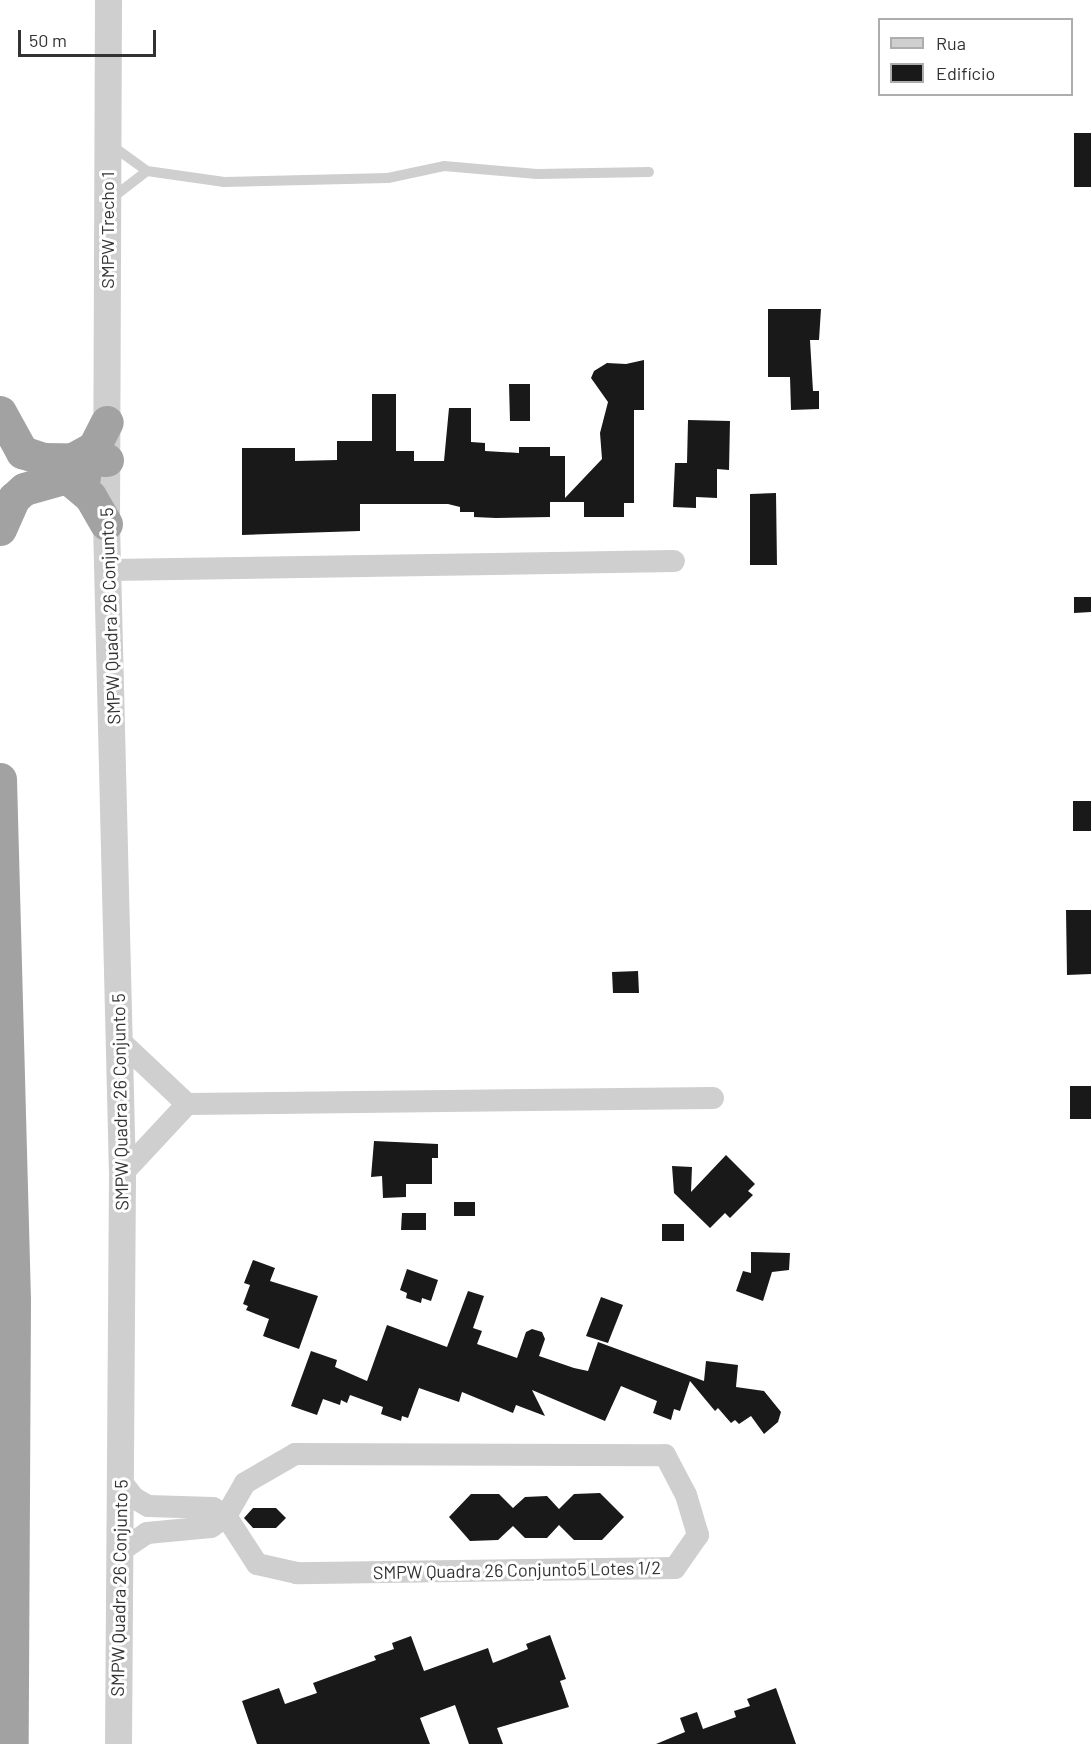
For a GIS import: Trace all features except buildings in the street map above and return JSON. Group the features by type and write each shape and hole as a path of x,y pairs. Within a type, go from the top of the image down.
{"highway":[{"path":"0,412 22,452 69,468 107,469"},
{"path":"0,529 14,498 24,489 69,468 94,447 107,422"},
{"path":"69,468 90,496 106,524"},
{"path":"0,778 14,1301 12,1744"}],"street":[{"name":"SMPW Trecho 1","path":"107,469 108,0"},
{"name":"SMPW Quadra 26 Conjunto 5","path":"107,469 106,524 110,570 122,1174 118,1744"},
{"path":"110,570 674,561"},
{"path":"119,1040 187,1104 713,1098"},
{"path":"122,1174 187,1104"},
{"name":"SMPW Quadra 26 Conjunto5 Lotes 1/2","path":"295,1454 665,1455 686,1495 698,1535 675,1568 297,1573 257,1564 226,1516 245,1483 295,1454"},
{"path":"119,1552 147,1533 211,1527 226,1516 213,1508 148,1506 134,1498 120,1480"}],"lane":[{"path":"108,142 147,171 224,182 388,178 444,166 537,174 649,172"},
{"path":"107,203 129,181 147,171"}]}
